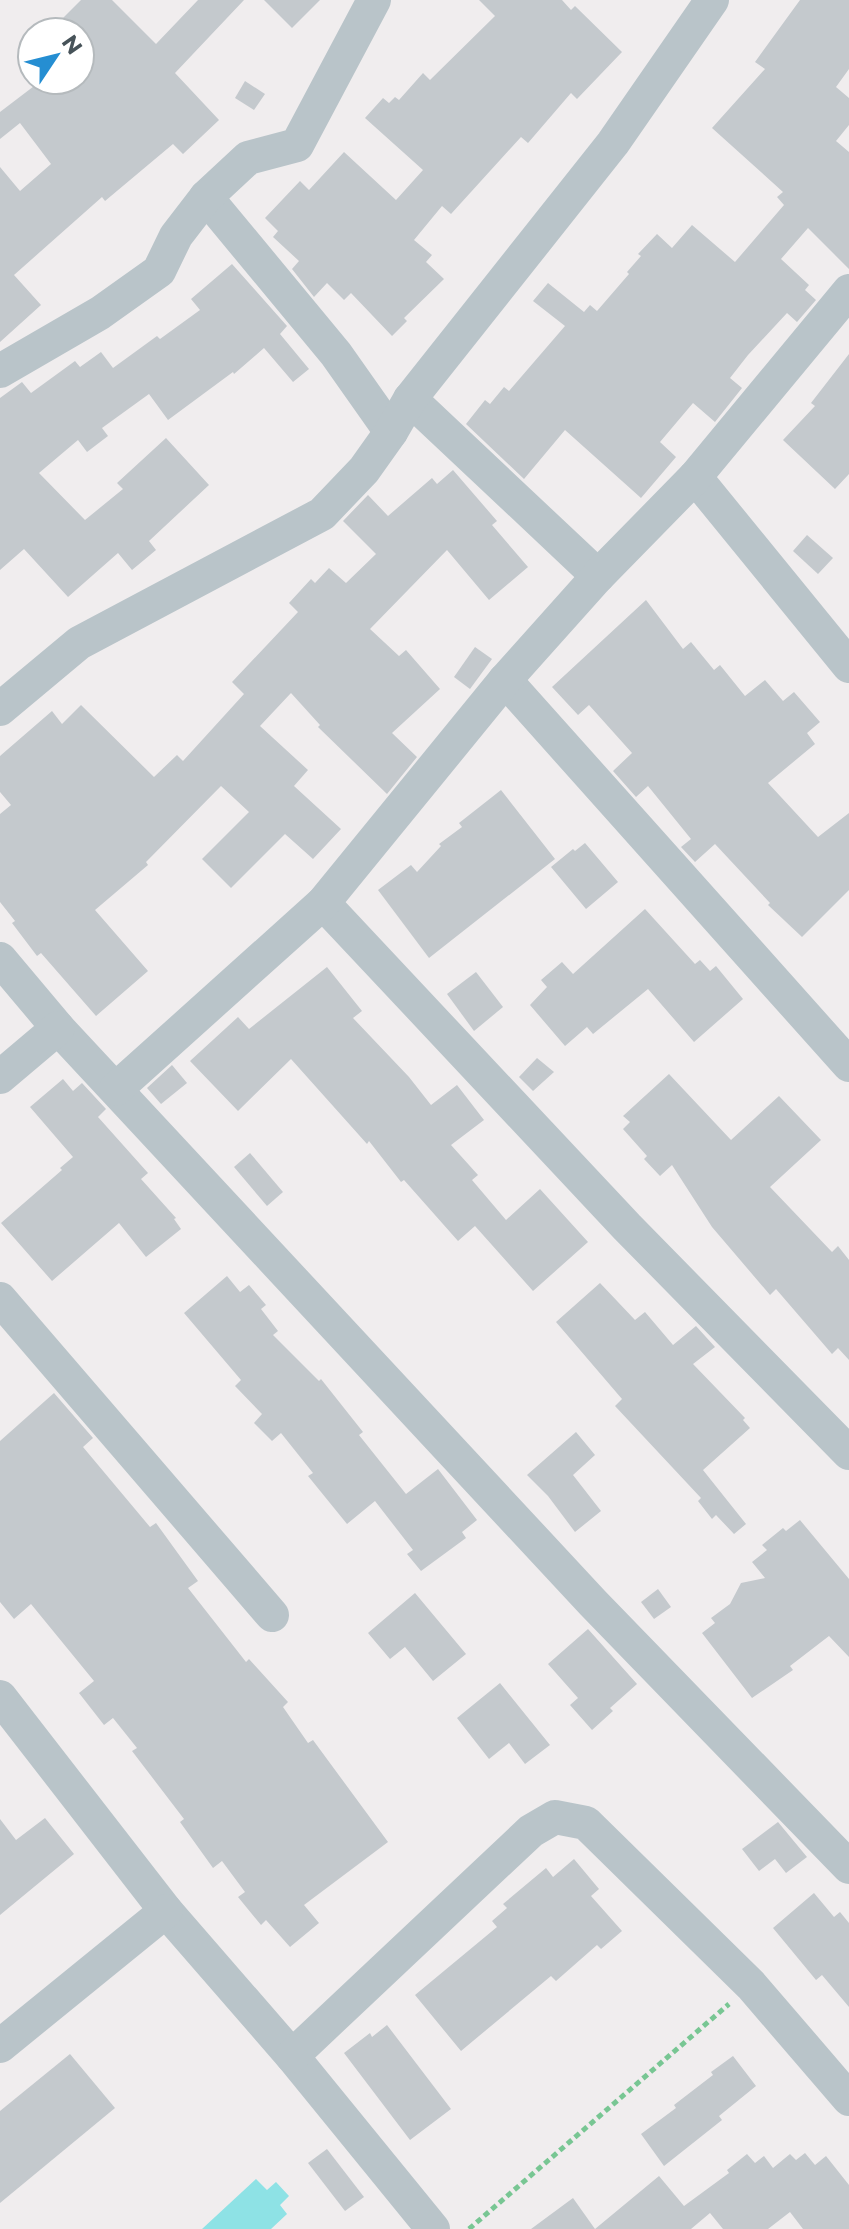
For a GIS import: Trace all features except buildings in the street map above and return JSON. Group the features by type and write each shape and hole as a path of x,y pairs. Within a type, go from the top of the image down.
{"street":[{"path":"0,371 100,313 159,271 176,236 206,197 248,158 297,145 374,0"},
{"path":"0,709 79,643 322,514 364,470 410,399 613,143 712,0"},
{"path":"206,197 336,354 391,432"},
{"path":"116,1089 323,903 505,680 598,576 695,477 849,291"},
{"path":"410,399 598,576"},
{"path":"695,477 849,666"},
{"path":"505,680 849,1065"},
{"path":"323,903 627,1227 849,1453"},
{"path":"0,959 58,1028 593,1603 849,1867"},
{"path":"0,1077 58,1028"},
{"path":"0,1299 272,1615"},
{"path":"0,1697 166,1911 292,2056 433,2229"},
{"path":"292,2056 531,1831 555,1817 586,1823 751,1985 849,2099"},
{"path":"0,2046 166,1911"}],"path":[{"path":"469,2229 751,1985"}],"water":[{"path":"256,2179 267,2190 276,2182 289,2196 280,2205 287,2214 271,2229 202,2229"}]}
